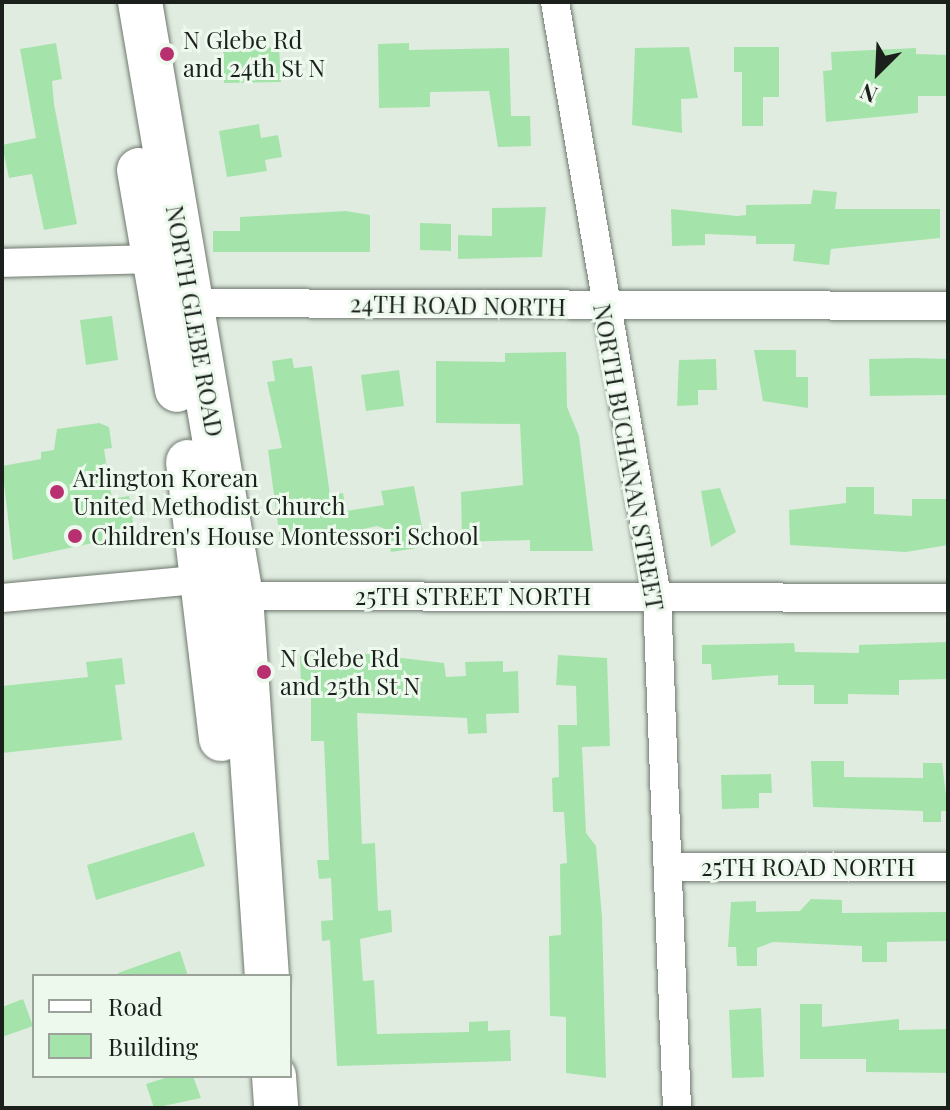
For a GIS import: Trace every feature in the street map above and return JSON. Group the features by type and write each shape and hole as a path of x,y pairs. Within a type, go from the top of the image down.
{"main road":[{"name":"NORTH GLEBE ROAD","path":"112,2 153,259 176,302"},
{"name":"NORTH GLEBE ROAD","path":"140,2 176,302 223,588 267,974"},
{"name":"NORTH GLEBE ROAD","path":"223,588 240,974"},
{"path":"246,1078 248,1108"},
{"path":"274,1078 276,1108"}],"street":[{"name":"NORTH BUCHANAN STREET","path":"555,2 603,309 657,597 677,1108"},
{"path":"2,263 153,259"},
{"name":"24TH ROAD NORTH","path":"176,302 603,309 948,306"},
{"name":"25TH STREET NORTH","path":"2,598 223,588 657,597 948,598"},
{"name":"25TH ROAD NORTH","path":"669,867 948,867"}],"building":[{"path":"56,43 62,79 52,81 54,104 77,224 44,230 32,174 9,178 2,145 36,138 20,49"},
{"path":"409,43 409,50 509,48 511,116 530,116 531,146 498,147 489,91 430,92 430,107 379,108 378,44"},
{"path":"279,47 281,82 224,83 223,49"},
{"path":"689,47 698,98 681,99 682,133 632,125 635,48"},
{"path":"734,47 779,47 779,97 763,97 763,126 742,126 742,72 734,72"},
{"path":"916,48 916,54 948,55 948,96 918,96 918,113 826,122 823,71 832,70 831,52"},
{"path":"259,124 261,138 278,135 282,157 265,160 267,171 227,177 219,131"},
{"path":"813,190 837,192 835,209 940,209 940,238 831,249 829,265 793,261 795,244 756,244 756,236 705,234 705,245 672,246 671,209 746,215 746,205 811,204"},
{"path":"546,207 542,257 458,259 458,235 492,236 492,208"},
{"path":"346,211 370,215 370,252 213,252 213,231 240,231 240,217"},
{"path":"420,223 451,224 451,251 420,250"},
{"path":"112,316 118,360 86,365 80,320"},
{"path":"754,350 796,350 796,377 808,377 808,408 763,401"},
{"path":"566,352 567,407 579,436 593,551 530,551 530,540 462,542 461,492 523,485 520,424 436,423 436,361 505,362 505,353"},
{"path":"292,358 294,368 312,366 330,495 343,493 346,511 384,505 381,491 414,486 424,537 415,538 417,548 391,552 388,530 377,526 281,547 268,450 282,448 267,382 275,381 272,361"},
{"path":"716,359 717,390 698,390 698,405 677,406 679,360"},
{"path":"869,359 948,359 948,395 870,396"},
{"path":"399,370 404,406 366,411 361,375"},
{"name":"Arlington Korean United Methodist Church","path":"99,423 109,427 112,448 104,449 112,499 129,496 135,534 13,560 2,466 41,459 41,452 54,450 57,429"},
{"path":"846,487 874,487 874,514 912,516 912,499 948,499 948,545 906,552 790,545 789,510 846,503"},
{"path":"720,488 736,532 711,547 701,491"},
{"path":"948,642 948,679 899,680 899,695 848,694 848,704 814,704 814,685 778,685 778,675 712,680 711,664 702,664 702,645 794,643 795,652 859,653 859,645"},
{"path":"368,654 444,663 446,677 466,676 465,662 503,661 503,672 518,671 519,713 486,714 487,733 468,734 467,718 357,713 362,844 375,843 378,911 391,910 392,932 360,939 363,981 374,980 377,1034 469,1032 469,1022 488,1021 488,1031 510,1030 511,1061 337,1066 330,940 322,941 321,921 333,920 331,878 319,879 317,860 329,860 324,741 311,741 311,686 301,687 300,656"},
{"path":"558,655 607,658 610,746 582,747 586,833 596,846 602,917 606,1078 566,1073 566,1017 550,1016 549,936 561,935 560,864 567,863 564,812 553,812 552,778 559,777 558,725 577,725 576,686 556,685"},
{"path":"122,658 125,684 115,685 122,740 2,753 2,686 88,677 86,662"},
{"path":"811,761 844,761 844,777 923,778 923,763 942,763 948,811 941,811 941,822 923,822 923,811 813,807"},
{"path":"771,774 772,793 759,793 759,808 722,809 721,775"},
{"path":"194,832 205,866 96,900 87,865"},
{"path":"811,899 842,900 842,913 948,912 948,941 887,942 887,962 862,962 862,946 773,942 757,948 757,966 737,966 736,947 728,947 731,902 756,901 756,912 800,911"},
{"path":"180,951 187,974 118,974"},
{"path":"23,999 32,1026 2,1037 2,1007"},
{"path":"800,1004 822,1004 822,1027 899,1019 899,1030 948,1029 948,1073 866,1072 866,1059 800,1059"},
{"path":"761,1008 764,1077 732,1078 729,1010"},
{"path":"165,1078 194,1078 201,1098 154,1108 146,1084"}],"place":[{"name":"N Glebe Rd and 24th St N","path":"167,54"},
{"name":"Arlington Korean United Methodist Church","path":"57,492"},
{"name":"Children's House Montessori School","path":"75,536"},
{"name":"N Glebe Rd and 25th St N","path":"264,672"}]}
